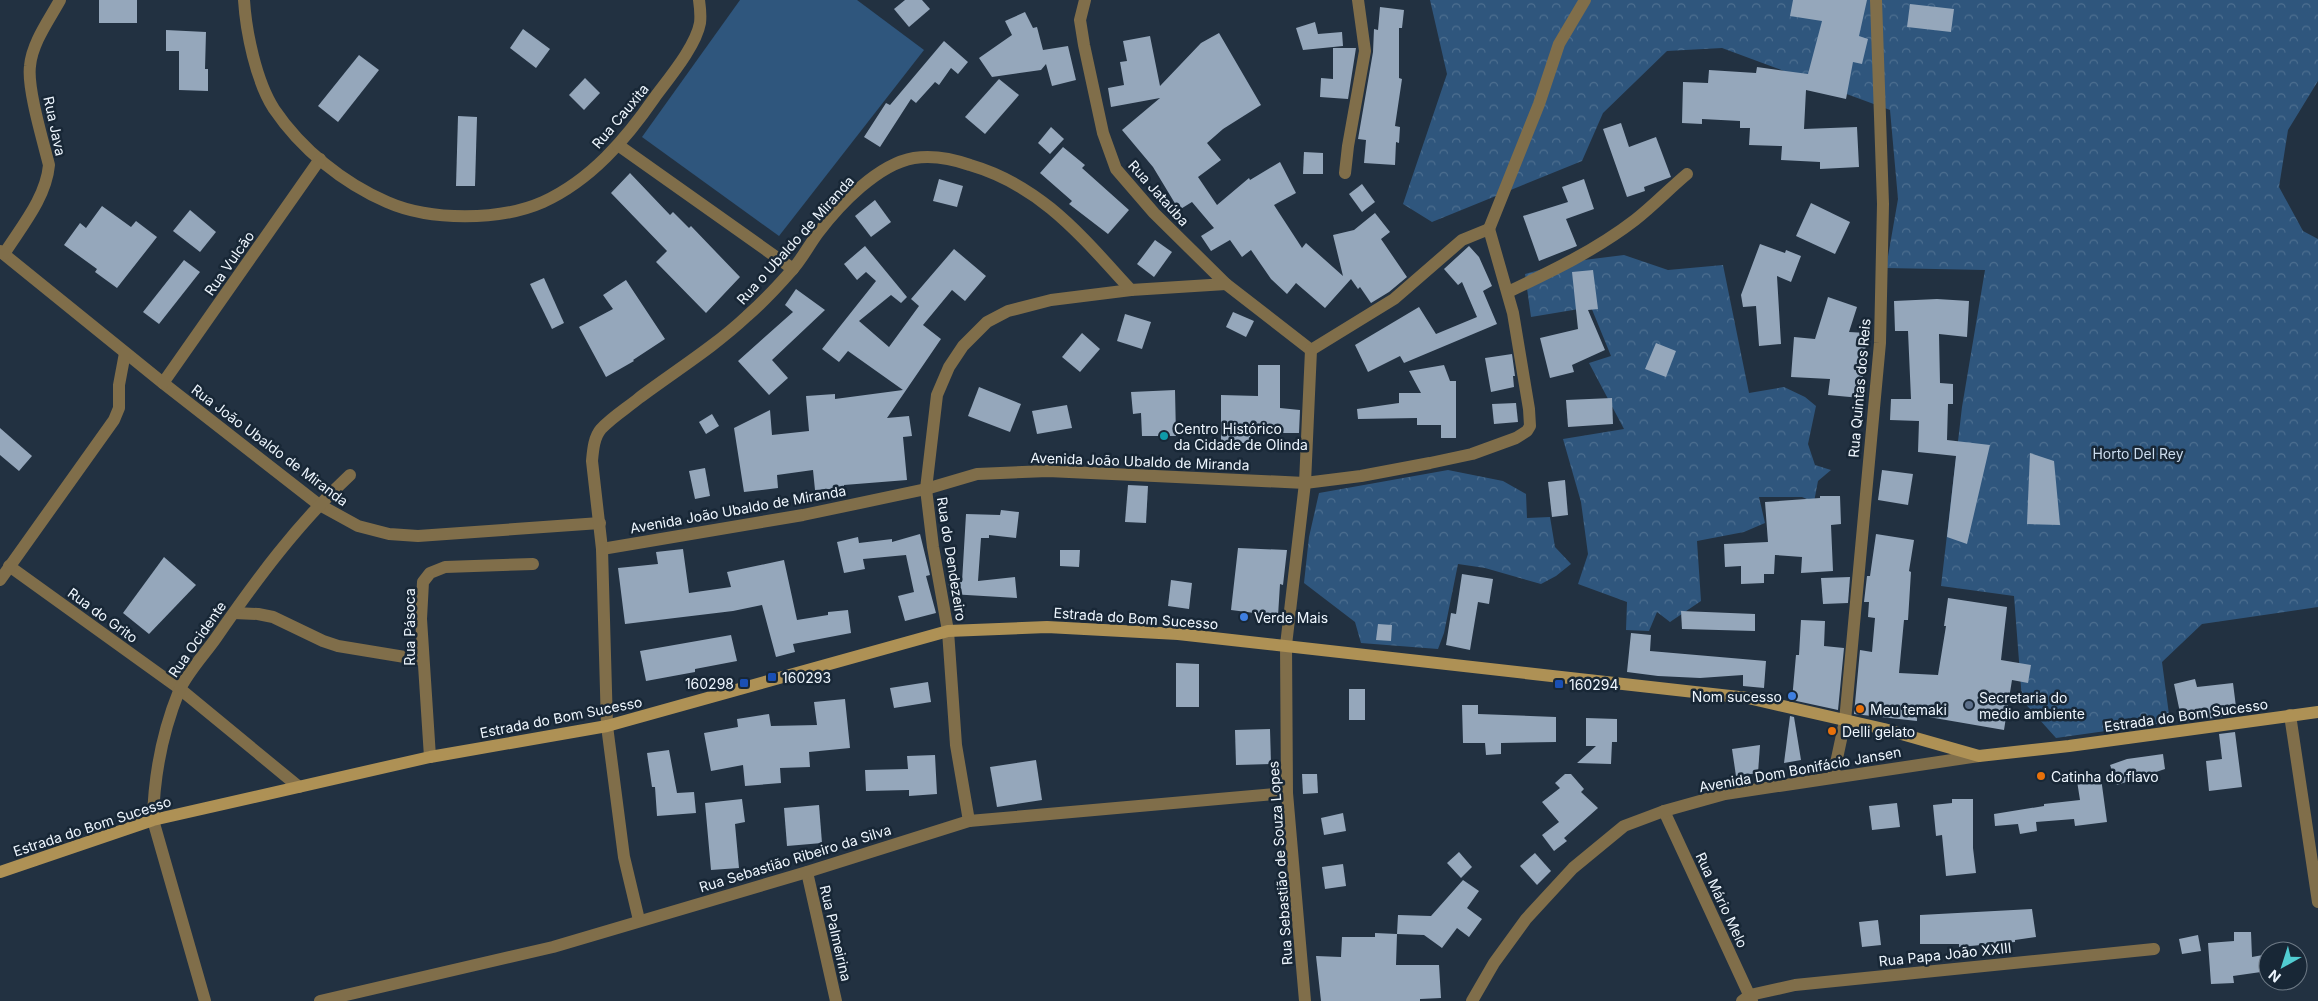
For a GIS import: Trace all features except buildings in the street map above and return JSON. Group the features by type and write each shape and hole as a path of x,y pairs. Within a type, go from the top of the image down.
{"street":[{"name":"Rua Java","path":"2,252 35,205 48,176 49,165 29,67 36,45 60,0"},
{"name":"Rua Cauxita","path":"244,0 245,16 263,84 274,108 293,132 320,159 365,191 389,203 452,215 493,214 519,210 542,202 566,190 589,173 618,145 670,77 696,34 700,22 699,0"},
{"name":"Rua Jataúba","path":"1085,0 1080,20 1084,45 1103,134 1116,169 1154,213 1226,284 1311,350"},
{"path":"1345,173 1365,51 1358,0"},
{"path":"1585,0 1558,44 1539,104 1490,229 1508,292 1549,273 1598,245 1636,219 1687,174"},
{"name":"Rua Quintas dos Reis","path":"1833,777 1844,721 1880,343 1883,204 1876,0"},
{"path":"618,145 793,269"},
{"name":"Rua o Ubaldo de Miranda","path":"639,920 624,857 607,726 602,549 592,461 593,448 600,430 748,316 793,269 819,232 857,190 896,165 914,158 934,157 955,160 986,169 1010,180 1039,198 1062,217 1131,290"},
{"name":"Rua Vulcão","path":"163,383 320,159"},
{"path":"1311,350 1394,299 1462,240 1490,229"},
{"name":"Rua João Ubaldo de Miranda","path":"2,252 125,353 318,504 358,526 404,536 600,523"},
{"name":"Rua do Dendezeiro","path":"969,821 956,745 948,631 933,547 926,489 938,395 950,367 963,346 987,322 1008,311 1051,300 1131,290 1226,284"},
{"name":"Avenida João Ubaldo de Miranda","path":"602,549 803,514 926,489 977,474 1048,470 1305,483 1361,476 1472,454 1516,438 1527,431 1530,426 1529,409 1508,292"},
{"name":"Rua Sebastião de Souza Lopes","path":"1305,1001 1287,793 1286,645 1305,483 1311,350"},
{"path":"0,580 114,420 119,408 119,385 125,353"},
{"name":"Rua Ocidente","path":"205,1001 153,820 153,793 162,742 180,689 234,613 318,504 350,475"},
{"name":"Rua Pásoca","path":"430,757 423,660 421,595 423,582 430,573 445,568 533,564"},
{"name":"Rua do Grito","path":"9,566 180,689 299,787"},
{"path":"234,613 273,617 323,641 338,646 423,660"},
{"name":"Estrada do Bom Sucesso","path":"0,872 153,820 430,757 607,726 948,631 1046,628 1178,634 1748,698 1884,729 1979,756 2069,746 2318,712"},
{"path":"2290,715 2318,902"},
{"name":"Avenida Dom Bonifácio Jansen","path":"1472,1001 1494,963 1526,919 1573,868 1624,826 1664,811 1725,794 1979,756"},
{"name":"Rua Sebastião Ribeiro da Silva","path":"320,1001 553,947 639,920 807,872 969,821 1287,793"},
{"name":"Rua Mário Melo","path":"1664,811 1748,999"},
{"name":"Rua Palmeirina","path":"807,872 836,1001"},
{"name":"Rua Papa João XXIII","path":"1748,999 1805,984 2154,949"}],"green space":[{"path":"740,0 857,0 924,50 779,236 642,137"},
{"name":"Horto Del Rey","path":"1430,0 2318,0 2318,81 2288,130 2279,187 2303,231 2318,239 2318,607 2202,624 2162,662 2170,722 2056,738 2022,700 2014,596 1941,586 1962,407 1985,270 1886,268 1898,199 1890,110 1722,48 1667,51 1603,113 1582,161 1432,222 1403,204 1447,74"},
{"path":"1624,255 1668,270 1723,265 1749,393 1784,387 1805,397 1816,406 1808,444 1815,465 1831,470 1818,481 1814,502 1802,497 1759,497 1765,523 1744,532 1697,541 1701,601 1670,622 1657,612 1649,631 1626,630 1627,602 1578,584 1588,554 1581,502 1563,439 1624,429 1589,363 1611,356 1591,307 1531,317 1525,274 1568,262"},
{"path":"1448,470 1503,481 1526,494 1527,518 1550,517 1555,547 1571,564 1556,576 1541,584 1485,568 1458,564 1444,633 1438,649 1361,643 1355,622 1304,583 1309,537 1319,493"}],"place":[{"name":"Centro Histórico da Cidade de Olinda","path":"1164,436"},
{"name":"Verde Mais","path":"1244,617"},
{"name":"160293","path":"772,677"},
{"name":"160298","path":"744,683"},
{"name":"160294","path":"1559,684"},
{"name":"Nom sucesso","path":"1792,696"},
{"name":"Secretaria do medio ambiente","path":"1969,705"},
{"name":"Meu temaki","path":"1860,709"},
{"name":"Delli gelato","path":"1832,731"},
{"name":"Catinha do flavo","path":"2041,776"}]}
